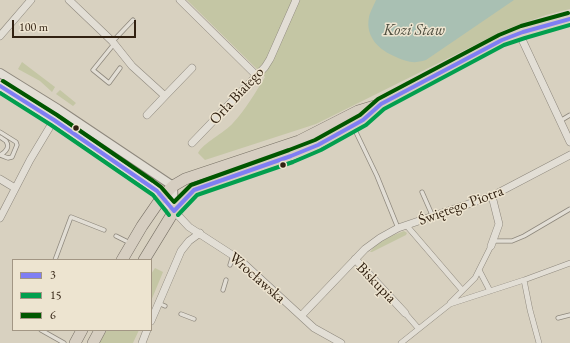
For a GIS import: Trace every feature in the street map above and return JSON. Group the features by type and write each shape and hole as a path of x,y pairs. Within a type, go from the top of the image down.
{"main road":[{"path":"123,259 145,221 162,197 173,186 185,179 299,141 358,111 381,104 482,49 518,33 570,19"},
{"path":"145,259 174,211 194,190 307,150 363,120 381,104"},
{"path":"75,343 81,331"},
{"path":"93,343 99,331"}],"street":[{"path":"0,36 30,0"},
{"path":"69,0 113,43 132,66 165,96"},
{"path":"180,0 257,76"},
{"name":"Orła Białego","path":"192,143 257,76 270,59 296,0"},
{"path":"518,33 570,142"},
{"path":"148,116 192,68"},
{"path":"0,73 58,109 173,186 174,211"},
{"name":"Wrocławska","path":"0,86 54,120 150,186 186,224 233,255 316,329 341,343"},
{"path":"0,218 15,188 54,120"},
{"name":"Świętego Piotra","path":"356,259 376,240 398,228 492,196 570,155"},
{"path":"0,179 15,188"},
{"path":"401,343 450,304 474,279 480,270 499,224 492,196"},
{"path":"407,226 462,290"},
{"path":"152,319 162,304 180,251 189,241 200,233"},
{"name":"Biskupia","path":"301,316 356,259 418,328"},
{"path":"450,304 524,280 570,263"},
{"path":"480,270 490,291"},
{"path":"524,280 539,343"},
{"path":"142,343 147,331"}],"lane":[{"path":"120,68 109,83 93,70 113,43 133,20"},
{"path":"560,121 570,114"},
{"path":"353,125 377,176 398,228"},
{"path":"0,132 16,142 17,145 12,157 8,158 0,155"},
{"path":"0,137 7,144 6,151 0,155"},
{"path":"422,192 433,217"},
{"path":"492,243 512,241 524,236 570,209"},
{"path":"56,259 71,217 104,230"},
{"path":"116,236 131,244"},
{"path":"230,265 233,255"},
{"path":"223,290 226,280"},
{"path":"181,314 194,319"},
{"path":"558,318 570,315"},
{"path":"42,331 64,343"}],"shaded area":[{"path":"187,0 570,0 570,9 546,15 507,29 316,124 205,160 198,153 238,118 265,77"},
{"path":"22,62 55,87 52,92 40,81 18,69"},
{"path":"60,90 76,103 73,106 56,94"},
{"path":"0,91 42,117 44,122 0,95"},
{"path":"404,231 407,233 406,235 370,252 381,242"},
{"path":"155,268 163,272 152,299 152,272"},
{"path":"106,331 139,331 133,343 99,343"}],"water":[{"name":"Kozi Staw","path":"376,0 514,0 426,60 411,62 384,51 371,37 368,24 371,11"}],"transit line":[{"name":"6","path":"3,81 57,115 153,181 161,187 174,202 191,185 315,140 360,115 378,99 499,35 521,26 568,13"},
{"name":"3","path":"174,211 194,190 318,145 363,120 381,104 502,40 523,32 570,19"},
{"name":"15","path":"178,215 197,195 293,162 321,150 366,125 384,109 504,45 570,25"},
{"name":"3","path":"0,86 54,120 157,191 174,211"},
{"name":"15","path":"0,93 51,125 153,195 169,215"}]}
